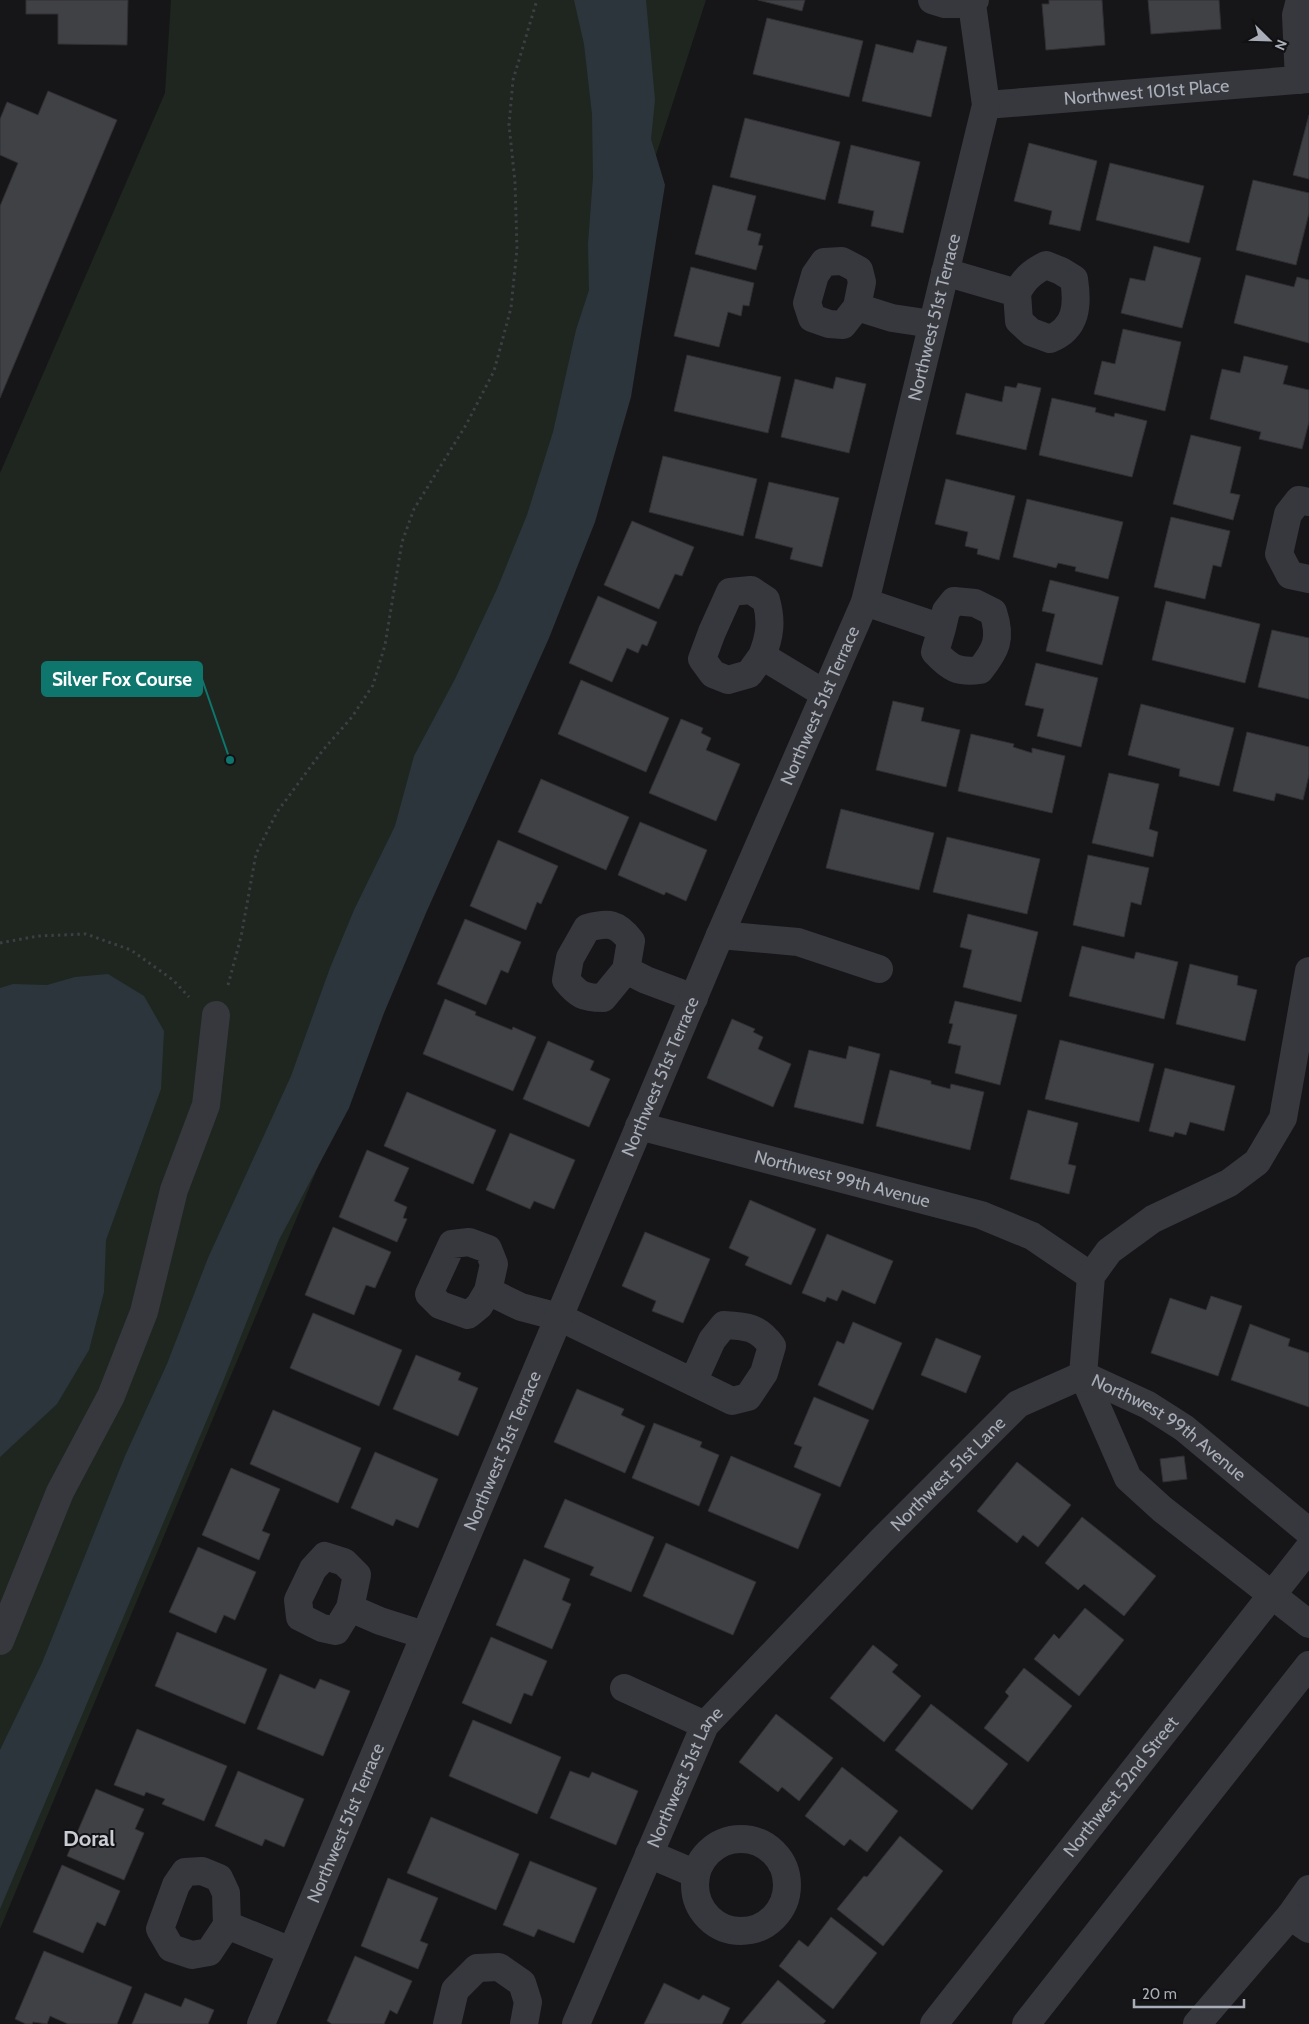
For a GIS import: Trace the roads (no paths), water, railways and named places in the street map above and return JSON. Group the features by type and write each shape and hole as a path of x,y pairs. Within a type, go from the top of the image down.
{"street":[{"path":"932,0 945,4 973,2 986,105"},
{"path":"1300,0 1296,14 1304,80"},
{"name":"Northwest 101st Place","path":"986,105 1304,80"},
{"name":"Northwest 51st Terrace","path":"261,2024 720,935 865,602 986,105"},
{"path":"945,272 1018,292"},
{"path":"857,307 892,318 932,324"},
{"path":"1309,502 1299,500 1288,514 1279,554 1290,575 1309,579"},
{"path":"865,602 942,628"},
{"path":"762,656 825,694"},
{"path":"720,935 798,942 879,969"},
{"path":"626,970 646,980 694,998"},
{"path":"1083,1375 1091,1276 1109,1251 1153,1218 1229,1183 1257,1162 1283,1118 1308,984"},
{"path":"0,1641 60,1492 111,1396 144,1312 174,1190 206,1105 216,1015"},
{"name":"Northwest 99th Avenue","path":"639,1126 981,1214 1032,1236 1091,1276"},
{"path":"488,1291 522,1307 559,1317 693,1382"},
{"name":"Northwest 99th Avenue","path":"1083,1375 1148,1404 1184,1428 1309,1532"},
{"name":"Northwest 99th Avenue","path":"1083,1375 1128,1478 1162,1509 1309,1624"},
{"name":"Northwest 51st Lane","path":"576,2024 706,1725 882,1540 1018,1404 1083,1375"},
{"name":"Northwest 52nd Street","path":"934,2024 1309,1548"},
{"path":"350,1608 380,1621 424,1635"},
{"path":"1026,2024 1309,1665"},
{"path":"624,1688 706,1725"},
{"path":"649,1854 696,1874"},
{"path":"1198,2024 1299,1923 1309,1889"},
{"path":"227,1925 292,1951"},
{"path":"447,2024 455,1990 477,1968 500,1967 522,1983 528,2002 524,2024"}],"place":[{"name":"Silver Fox Course","path":"230,760"}],"district":[{"name":"Doral","path":"89,1838"}]}
